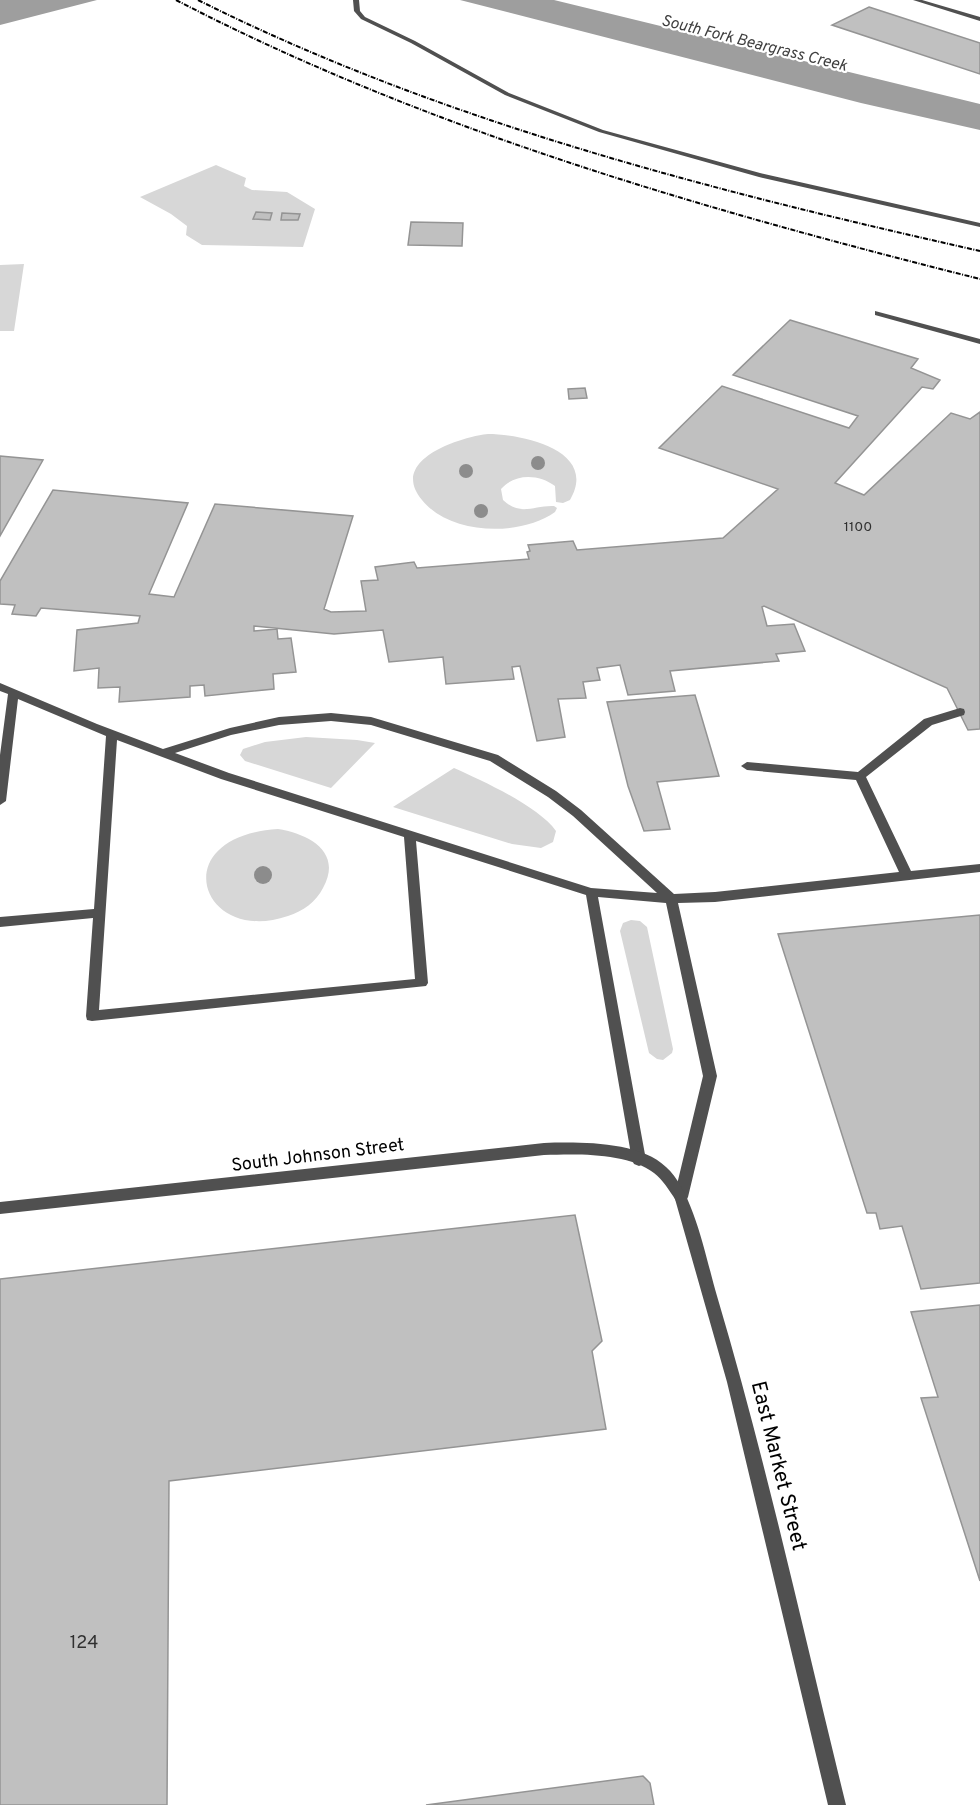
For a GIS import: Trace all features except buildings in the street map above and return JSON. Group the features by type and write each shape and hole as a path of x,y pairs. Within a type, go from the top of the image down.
{"street":[{"path":"356,0 357,11 363,18 413,42 507,94 601,131 759,175 980,225"},
{"path":"916,0 980,19"},
{"path":"878,313 980,342"},
{"path":"0,687 111,734 225,776 591,892 671,899 728,896 980,868"},
{"path":"0,801 13,693"},
{"path":"747,766 861,776 928,722 960,712"},
{"path":"162,753 230,732 279,721 331,717 371,721 494,758 552,794 577,813 671,899 710,1076 681,1197"},
{"path":"111,734 92,1016 422,983 410,835"},
{"path":"861,776 907,876"},
{"path":"591,892 639,1160"},
{"path":"0,922 100,913"},
{"name":"South Johnson Street","path":"0,1208 93,1200 544,1149 598,1150 639,1160"},
{"name":"East Market Street","path":"639,1160 656,1166 670,1179 681,1197 735,1382 837,1805"}],"shaded area":[{"path":"0,0 97,0 0,25"},
{"name":"South Fork Beargrass Creek","path":"460,0 554,0 980,104 980,130 861,103"},
{"path":"216,165 246,178 244,186 252,190 287,192 315,209 303,247 202,245 186,235 187,226 171,214 140,197"},
{"path":"24,264 14,331 0,331 0,265"},
{"path":"488,434 519,437 537,442 553,448 566,457 574,469 576,483 570,500 563,503 556,502 555,486 542,479 527,477 513,480 501,489 503,500 522,509 547,506 557,508 555,512 540,520 523,526 486,528 467,526 434,512 422,500 414,486 414,473 421,462 446,446"},
{"path":"306,737 375,743 331,788 245,761 240,755 243,749 265,742"},
{"path":"454,768 509,795 537,812 556,831 553,842 541,848 512,844 393,807"},
{"path":"278,829 301,835 320,847 329,864 323,888 317,898 288,916 258,921 234,916 216,904 207,887 208,868 219,850 242,836"},
{"path":"631,920 640,921 647,927 673,1049 672,1053 663,1060 649,1053 620,931 623,923"}],"railway":[{"path":"176,0 272,47 469,128 671,195 774,225 980,279"},
{"path":"198,0 291,44 386,83 483,118 680,178 980,251"}]}
